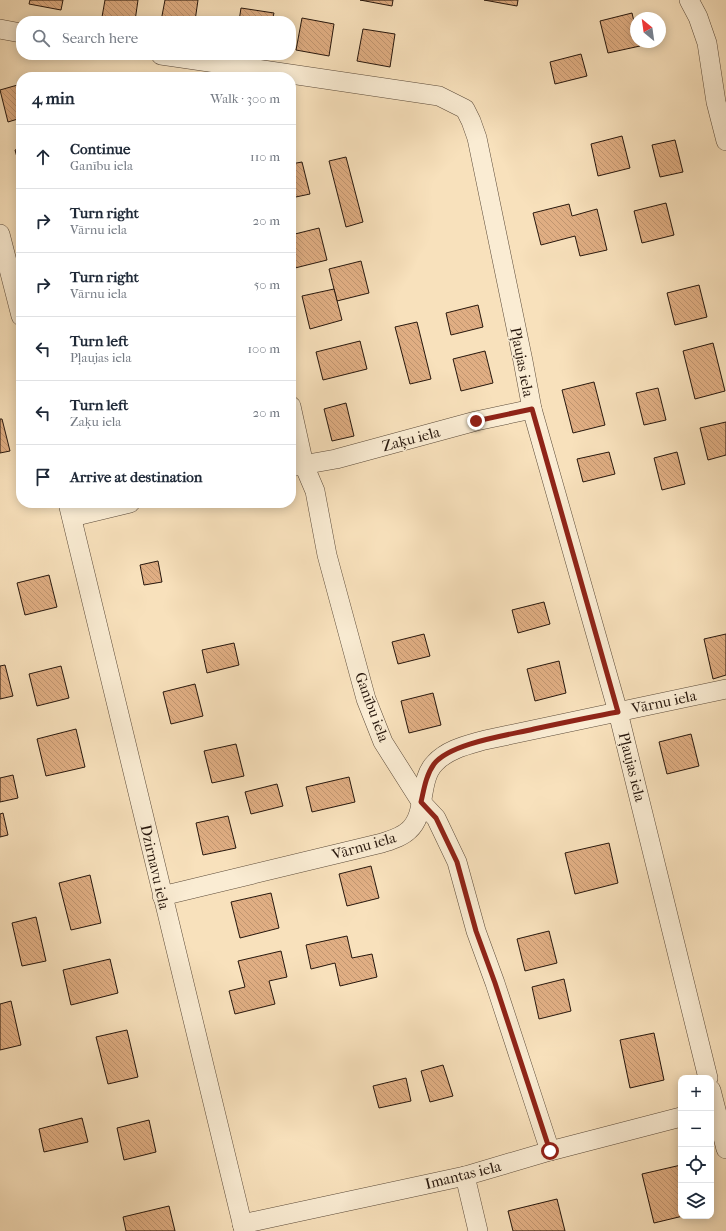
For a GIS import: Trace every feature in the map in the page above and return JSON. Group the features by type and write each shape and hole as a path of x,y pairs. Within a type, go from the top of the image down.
{"street":[{"path":"689,0 698,17 707,43 716,102 726,141"},
{"path":"0,30 16,32"},
{"path":"180,60 217,70"},
{"name":"Pļaujas iela","path":"217,70 234,72"},
{"name":"Pļaujas iela","path":"296,79 439,96 465,109 471,121 477,138 524,361 532,409 618,712 707,1075"},
{"path":"0,234 16,296"},
{"name":"Zaķu iela","path":"298,466 336,459 476,421 532,409"},
{"name":"Ganību iela","path":"296,449 298,466 315,491 327,555 366,699 383,742 421,802 436,818 457,862 476,931 495,983 550,1151"},
{"path":"70,510 87,508"},
{"name":"Dzirnavu iela","path":"70,510 243,1227"},
{"name":"Vārnu iela","path":"162,896 382,843 400,836 410,830 416,820 427,777 435,763 446,754 462,747 485,740 726,689"},
{"path":"714,1098 718,1108 726,1149"},
{"name":"Imantas iela","path":"243,1227 465,1176 550,1151 678,1118"},
{"path":"465,1176 478,1231"}],"building":[{"path":"30,0 63,0 61,10 29,4"},
{"path":"105,0 138,0 136,16 102,16"},
{"path":"165,0 198,0 196,16 162,16"},
{"path":"360,0 393,0 392,6"},
{"path":"484,0 518,0 517,6"},
{"path":"241,8 274,13 273,16 240,16"},
{"path":"630,14 631,48 608,53 600,21"},
{"path":"302,18 334,24 329,56 296,50"},
{"path":"363,29 395,34 390,67 357,61"},
{"path":"581,54 587,76 555,84 550,62"},
{"path":"16,85 16,120 8,122 0,90"},
{"path":"622,136 630,168 598,176 591,144"},
{"path":"675,140 683,172 660,177 652,145"},
{"path":"346,157 363,222 346,227 329,161"},
{"path":"302,162 310,194 296,197 296,163"},
{"path":"666,203 674,235 642,243 634,211"},
{"path":"569,204 572,216 597,209 607,250 580,256 575,236 541,245 533,213"},
{"path":"319,228 327,260 296,268 296,234"},
{"path":"361,261 369,293 337,301 329,269"},
{"path":"699,285 707,317 675,325 667,293"},
{"path":"334,289 342,320 310,329 302,296"},
{"path":"478,305 483,327 451,335 446,313"},
{"path":"417,322 431,379 410,384 395,327"},
{"path":"360,341 367,369 323,380 316,352"},
{"path":"713,343 725,391 695,399 683,351"},
{"path":"485,351 493,383 461,391 453,359"},
{"path":"594,382 605,425 573,433 562,390"},
{"path":"658,388 666,420 644,425 636,393"},
{"path":"346,403 354,436 332,441 324,409"},
{"path":"0,419 2,419 10,451 0,453"},
{"path":"726,422 726,455 708,460 700,428"},
{"path":"609,452 615,474 583,482 577,459"},
{"path":"677,452 685,484 662,490 654,458"},
{"path":"158,561 162,582 144,585 140,565"},
{"path":"49,575 57,607 25,615 17,583"},
{"path":"544,602 550,624 518,633 512,610"},
{"path":"424,634 430,656 398,664 392,642"},
{"path":"726,634 726,675 713,679 704,639"},
{"path":"234,643 239,665 207,673 202,650"},
{"path":"559,661 566,693 535,701 527,669"},
{"path":"5,665 13,696 0,699 0,666"},
{"path":"61,666 69,698 37,706 29,674"},
{"path":"195,684 203,716 171,724 163,692"},
{"path":"433,693 441,725 409,733 401,701"},
{"path":"76,729 85,767 46,776 37,739"},
{"path":"691,734 699,766 667,774 659,742"},
{"path":"236,744 244,776 212,783 204,751"},
{"path":"13,775 18,798 0,802 0,778"},
{"path":"349,777 355,802 312,812 306,787"},
{"path":"277,784 283,806 251,814 245,792"},
{"path":"3,813 8,835 0,837 0,814"},
{"path":"228,816 236,848 203,855 196,823"},
{"path":"609,843 618,883 575,894 565,853"},
{"path":"371,866 379,898 347,906 339,874"},
{"path":"90,875 101,923 71,930 59,883"},
{"path":"271,893 279,928 240,938 231,902"},
{"path":"36,917 46,961 22,966 12,923"},
{"path":"549,931 557,963 525,971 517,939"},
{"path":"347,936 352,958 372,954 377,977 340,986 335,963 311,969 306,945"},
{"path":"281,951 287,977 269,981 275,1004 235,1014 229,991 245,987 238,961"},
{"path":"110,959 118,993 71,1005 63,970"},
{"path":"564,979 571,1011 539,1019 532,987"},
{"path":"11,1001 21,1045 0,1050 0,1004"},
{"path":"127,1030 138,1077 108,1084 96,1037"},
{"path":"654,1033 664,1080 630,1088 620,1040"},
{"path":"443,1065 453,1096 430,1102 421,1071"},
{"path":"406,1078 411,1101 379,1108 373,1086"},
{"path":"82,1118 88,1142 44,1152 39,1129"},
{"path":"149,1120 156,1152 124,1160 117,1128"},
{"path":"678,1166 678,1217 654,1223 642,1174"},
{"path":"557,1199 565,1231 513,1231 508,1211"},
{"path":"169,1206 175,1231 126,1231 123,1217"}],"route":[{"path":"476,421 532,409 618,712 485,740 446,754 435,763 427,777 421,802 436,818 457,862 476,931 495,983 550,1151"}]}
